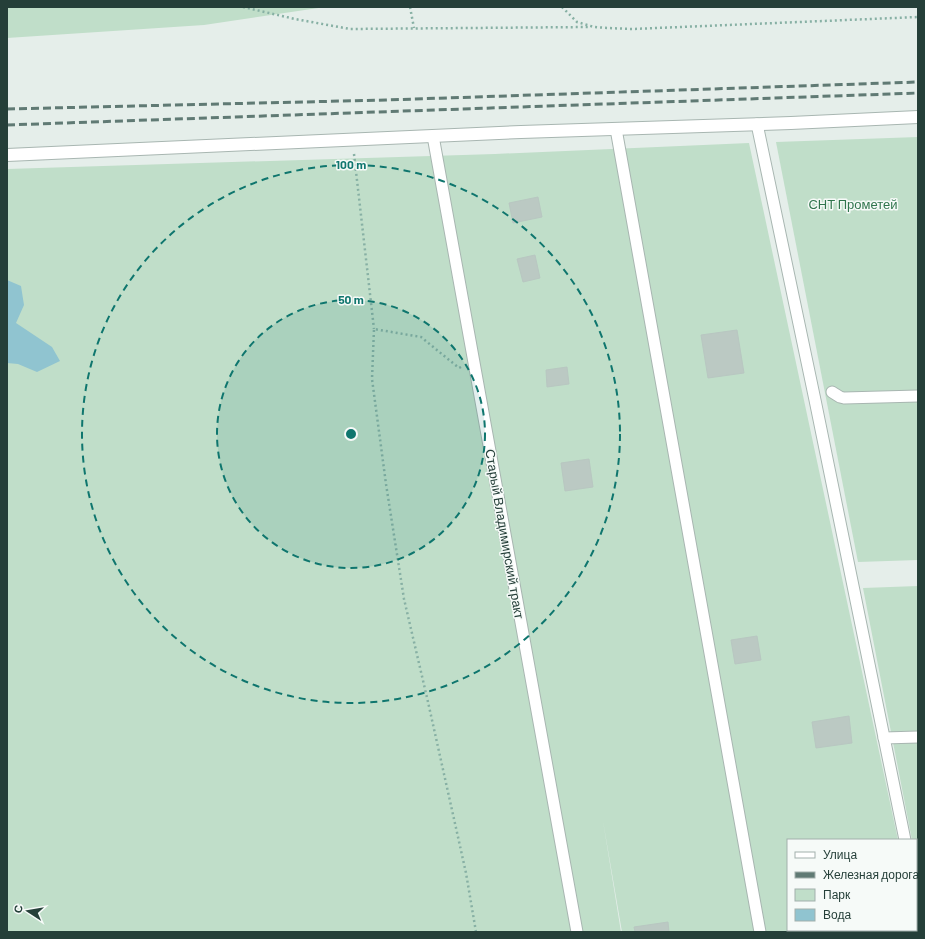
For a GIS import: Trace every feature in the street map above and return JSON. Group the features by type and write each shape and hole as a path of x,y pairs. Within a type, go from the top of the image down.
{"street":[{"path":"7,155 353,139 918,117"}],"lane":[{"path":"757,124 819,415 905,839"},
{"path":"616,129 760,932"},
{"name":"Старый Владимирский тракт","path":"433,136 577,932"},
{"path":"832,392 844,398 918,396"},
{"path":"884,738 918,737"}],"path":[{"path":"243,7 350,29 594,27 633,29 918,17"},
{"path":"410,7 414,28"},
{"path":"562,7 577,22 594,27"},
{"path":"353,139 374,329 372,379 386,484 404,599 466,873 476,932"},
{"path":"374,329 421,337 459,368 475,365"}],"green space":[{"path":"7,7 325,7 204,25 7,38"},
{"name":"СНТ Прометей","path":"918,137 918,560 858,562 776,142"},
{"path":"749,143 898,839 787,839 787,931 917,931 917,928 918,932 622,932 603,821 621,932 7,932 7,169 495,154"},
{"path":"918,586 918,871 917,839 912,839 863,588"}],"water":[{"path":"7,280 21,286 24,305 16,323 52,347 60,361 37,372 18,364 7,363"}],"building":[{"path":"538,197 542,217 513,223 509,203"},
{"path":"535,255 540,278 523,282 517,259"},
{"path":"737,330 744,373 708,378 701,335"},
{"path":"567,367 569,384 547,387 546,370"},
{"path":"589,459 593,487 565,491 561,463"},
{"path":"757,636 761,660 735,664 731,640"},
{"path":"849,716 852,743 816,748 812,722"},
{"path":"668,922 669,932 635,932 634,927"}],"railway":[{"path":"7,109 386,100 918,82"},
{"path":"7,125 918,93"}]}
